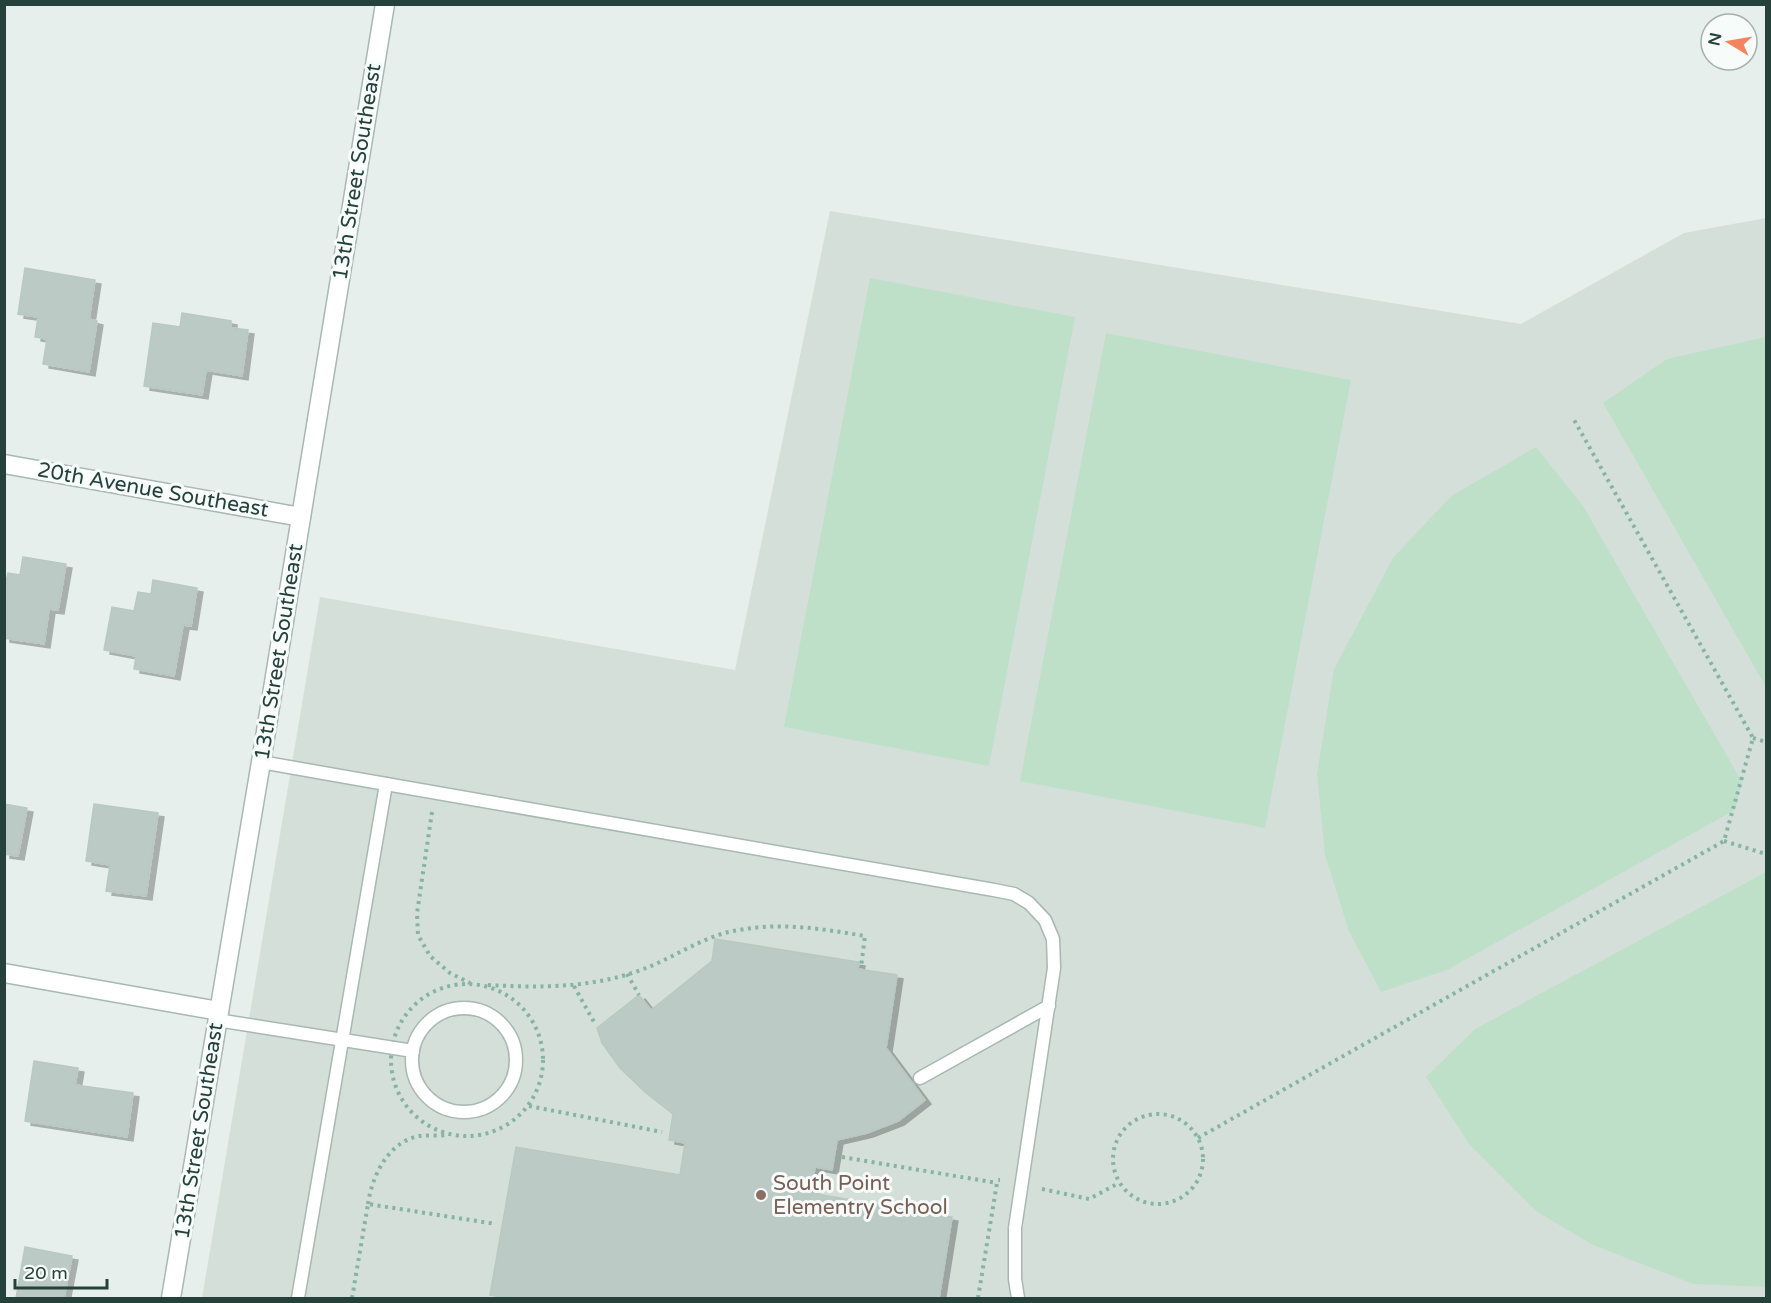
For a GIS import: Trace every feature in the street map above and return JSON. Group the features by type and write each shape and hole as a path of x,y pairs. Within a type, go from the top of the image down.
{"street":[{"name":"13th Street Southeast","path":"171,1299 385,4"},
{"name":"20th Avenue Southeast","path":"4,464 301,517"},
{"path":"4,973 218,1015"}],"lane":[{"path":"261,762 1014,894 1029,903 1045,920 1053,939 1054,968 1015,1228 1015,1279 1018,1299"},
{"path":"298,1299 386,784"},
{"path":"920,1078 1049,1006"},
{"path":"459,1008 476,1009 497,1020 513,1040 516,1056 515,1074 508,1089 495,1102 479,1110 453,1111 429,1100 419,1086 413,1069 413,1051 418,1035 429,1022 442,1013 459,1008"},
{"path":"218,1015 342,1040 413,1051"}],"path":[{"path":"1573,418 1753,738 1767,742"},
{"path":"1198,1138 1724,841 1753,738"},
{"path":"435,791 417,912 418,935 430,956 450,973 474,984"},
{"path":"1724,841 1767,854"},
{"path":"485,985 508,995 527,1011 539,1033 544,1058 541,1084 529,1106 510,1124 488,1134 462,1137 437,1131 416,1117 400,1097 392,1073 392,1048 400,1024 415,1004 436,990 460,984 474,984 532,988 574,986 646,968 703,941 737,930 783,925 866,936 861,967"},
{"path":"627,974 639,994"},
{"path":"574,986 594,1022"},
{"path":"529,1106 662,1131"},
{"path":"1156,1113 1171,1115 1195,1131 1198,1138 1204,1158 1202,1173 1196,1186 1173,1203 1158,1205 1143,1203 1129,1195 1119,1183 1113,1168 1113,1152 1118,1137 1128,1125 1141,1117 1156,1113"},
{"path":"352,1299 370,1187 379,1168 401,1143 418,1136 453,1135"},
{"path":"842,1157 997,1183"},
{"path":"368,1204 496,1224"}],"shaded area":[{"path":"830,211 1521,324 1684,233 1766,218 1766,1298 202,1298 320,597 735,670"}],"green space":[{"path":"870,278 1075,317 989,766 784,727"},
{"path":"1106,333 1351,380 1265,828 1020,781"},
{"path":"1766,337 1766,687 1603,403 1667,359"},
{"path":"1536,447 1583,506 1742,782 1735,810 1447,970 1381,992 1349,931 1325,855 1317,774 1334,669 1393,558 1451,496"},
{"path":"1766,872 1766,1287 1693,1284 1593,1245 1536,1211 1469,1144 1426,1077 1475,1029"}],"building":[{"path":"25,268 95,280 89,319 97,321 89,372 43,364 47,339 35,337 38,317 18,314"},
{"path":"182,313 231,321 231,328 248,330 242,376 206,370 202,395 144,386 153,323 180,327"},
{"path":"23,557 66,564 58,610 49,609 44,644 4,638 4,590 8,573 20,575"},
{"path":"153,580 197,588 191,626 183,625 174,676 134,669 136,656 104,650 112,607 134,611 138,592 151,594"},
{"path":"4,804 27,808 18,856 4,854"},
{"path":"94,804 158,813 146,896 106,891 110,865 86,861"},
{"path":"715,939 859,962 858,969 897,975 886,1048 925,1100 898,1121 867,1133 837,1140 832,1170 815,1167 811,1193 952,1217 939,1298 512,1298 490,1295 516,1147 680,1175 685,1143 669,1140 673,1114 646,1093 620,1068 602,1043 597,1028 639,995 651,1010 712,961"},
{"path":"34,1061 78,1068 75,1085 133,1093 127,1137 25,1121"},
{"path":"25,1247 72,1256 64,1298 16,1298"}],"place":[{"name":"South Point Elementry School","path":"761,1195"}]}
